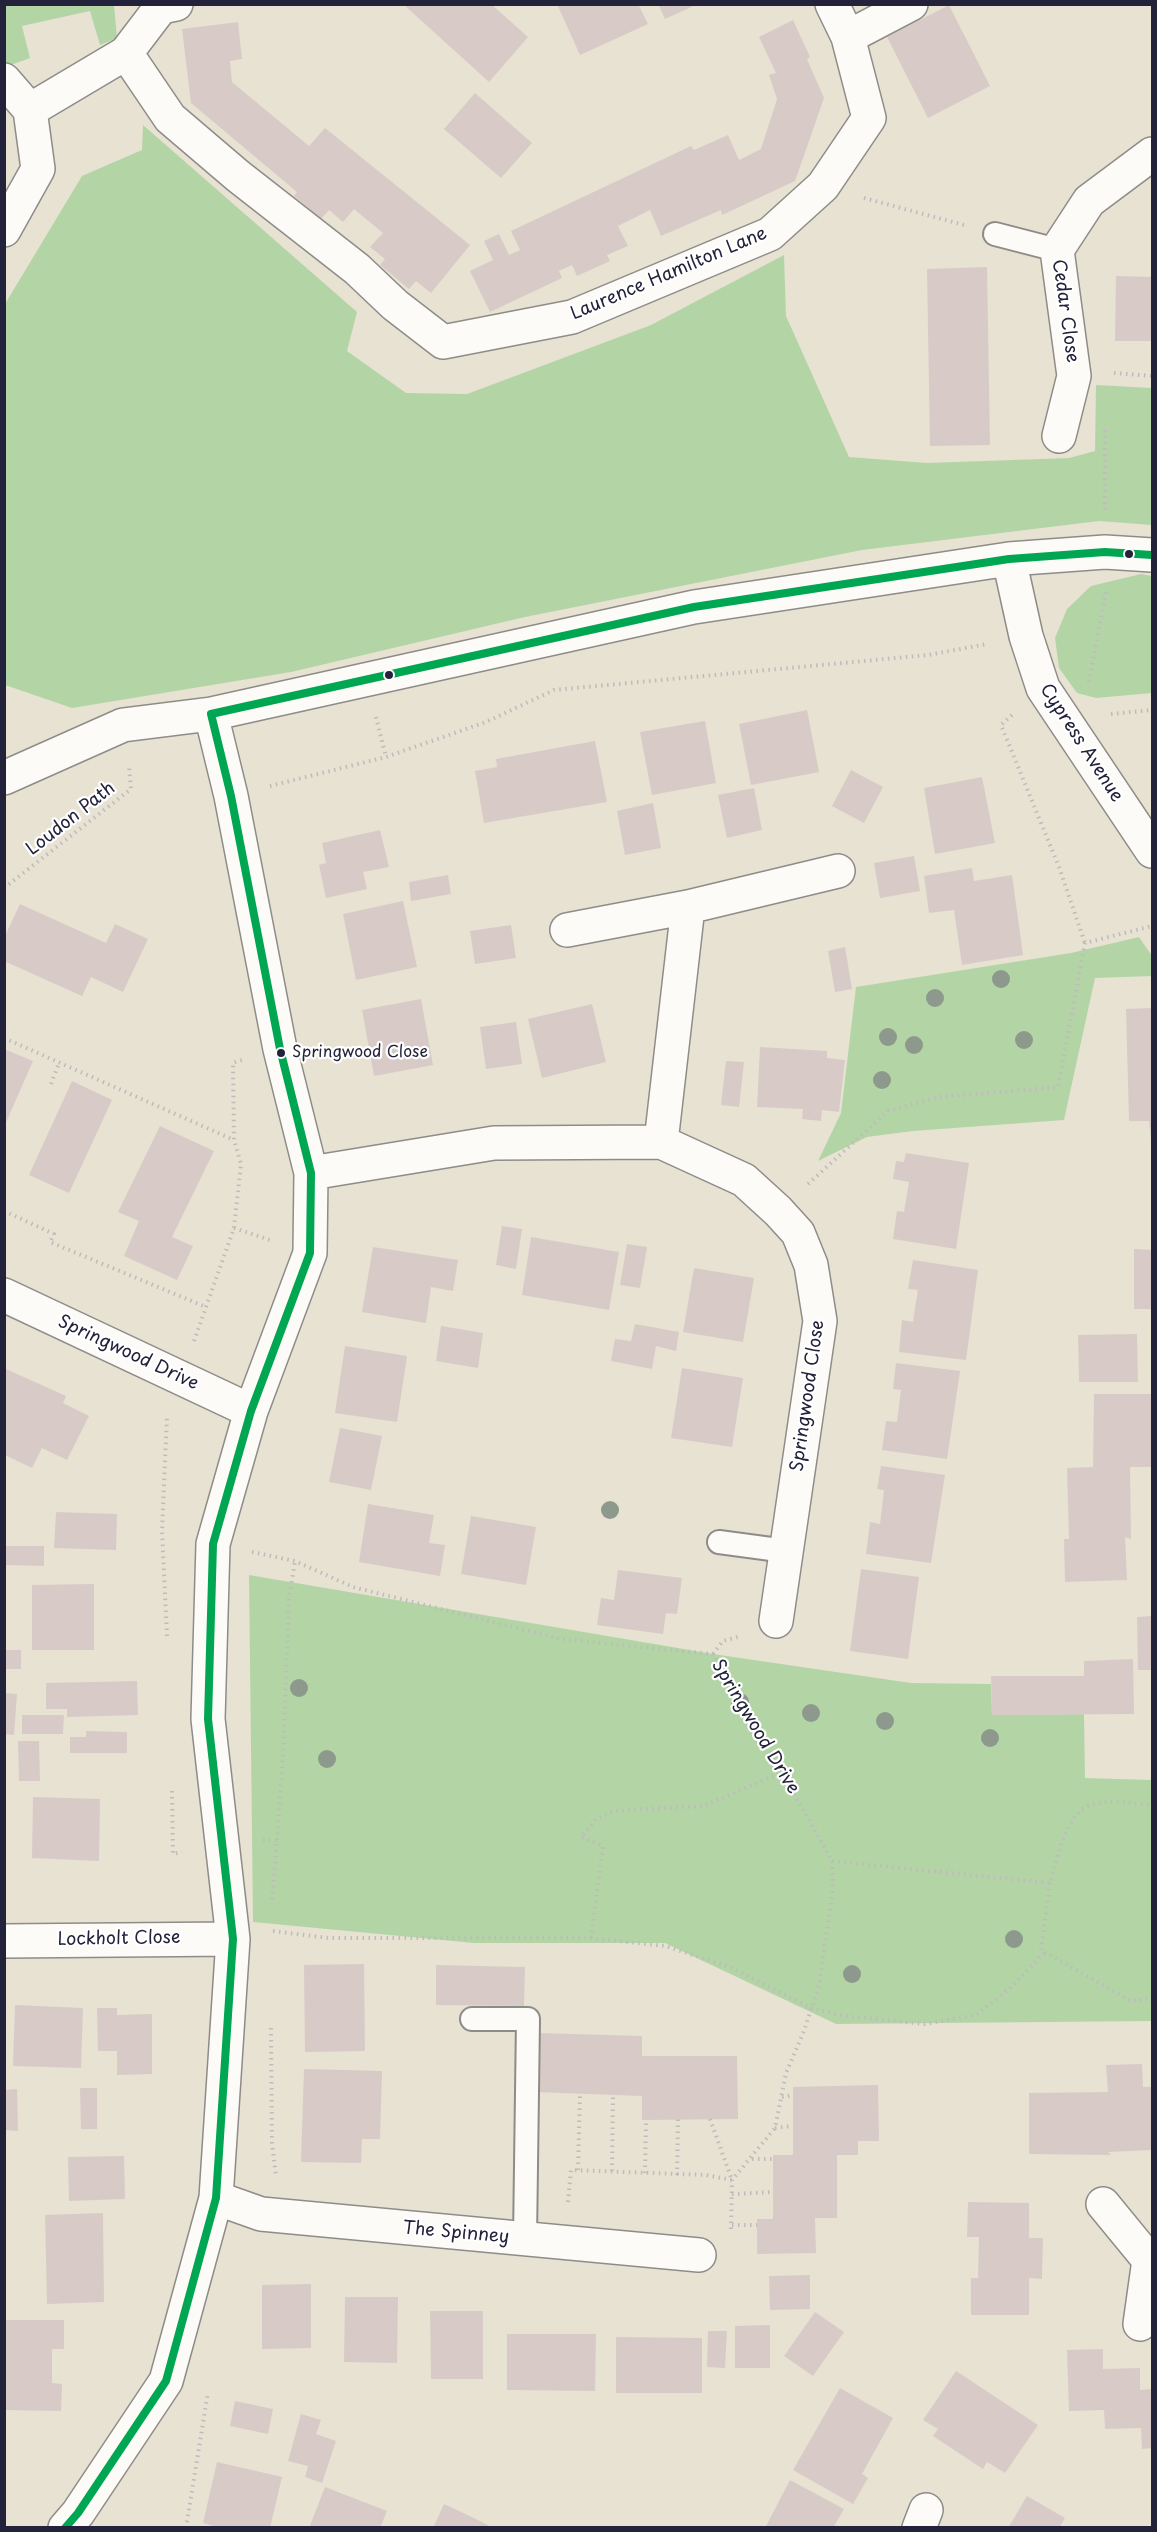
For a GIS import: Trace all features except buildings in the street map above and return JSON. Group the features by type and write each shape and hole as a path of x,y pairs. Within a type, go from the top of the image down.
{"street":[{"path":"30,110 126,53 161,7 176,4"},
{"name":"Laurence Hamilton Lane","path":"126,53 170,118 238,176 357,269 395,305 443,342 572,317 770,234 823,186 869,118 848,37 832,4"},
{"path":"848,37 911,4"},
{"path":"4,80 30,110 38,168 4,230"},
{"name":"Cedar Close","path":"1059,436 1074,376 1057,250 1089,201 1152,154"},
{"path":"4,778 123,724 211,714 694,607 1009,559 1105,552 1152,555"},
{"name":"Cypress Avenue","path":"1009,559 1026,636 1043,688 1152,851"},
{"path":"79,2523 166,2381 216,2198 233,1939 208,1719 213,1544 251,1411 310,1253 311,1173 280,1049 231,796 211,714"},
{"path":"567,930 688,907 838,871"},
{"path":"661,1142 688,907"},
{"name":"Springwood Close","path":"311,1173 494,1143 661,1142 744,1180 778,1210 798,1233 811,1265 820,1321 776,1621"},
{"name":"Springwood Drive","path":"4,1295 251,1411"},
{"name":"Lockholt Close","path":"4,1941 233,1939"},
{"name":"The Spinney","path":"216,2198 261,2214 525,2226 699,2255"},
{"path":"1103,2204 1151,2259 1140,2324"}],"lane":[{"path":"995,234 1057,250"},
{"path":"719,1542 786,1551"},
{"path":"472,2019 528,2019 525,2226"}],"path":[{"path":"823,186 995,234"},
{"path":"1062,719 1086,693 1107,590 1105,420"},
{"path":"231,796 386,757 486,722 554,690 928,655 1026,636"},
{"path":"778,1210 888,1111 939,1097 1058,1087 1085,942 1059,867 1000,725 1043,688"},
{"name":"Loudon Path","path":"4,888 131,789 123,724"},
{"path":"1085,942 1152,926"},
{"path":"4,1038 234,1140"},
{"path":"181,1378 234,1228 241,1164 234,1140 233,1063 280,1049"},
{"path":"51,1084 59,1063"},
{"path":"4,1211 54,1233 50,1242 206,1307"},
{"name":"Springwood Drive","path":"213,1544 295,1561 353,1587 561,1639 712,1654 832,1861"},
{"path":"272,1908 283,1756 289,1599 295,1561"},
{"path":"591,1938 603,1846 581,1837 597,1819 613,1811 704,1806 782,1772"},
{"path":"1152,1805 1103,1803 1089,1805 1078,1812 1064,1836 1050,1883 1041,1950 1131,2001 1152,1999"},
{"path":"221,1842 277,1840"},
{"path":"732,2180 752,2159 774,2128 786,2073 804,2031 819,1985 828,1936 833,1889 832,1861 1050,1883"},
{"path":"271,1920 270,1931 329,1938 591,1938 665,1946 730,1966 811,2008 846,2016 926,2024 976,2015 1009,1989 1045,1952"},
{"path":"578,2170 580,2094"},
{"path":"782,2097 793,2095"},
{"path":"612,2171 613,2096"},
{"path":"677,2175 678,2119"},
{"path":"699,2255 731,2258 732,2180 710,2119"},
{"path":"645,2173 646,2120"},
{"path":"774,2128 792,2126"},
{"path":"752,2159 773,2159"},
{"path":"525,2226 566,2219 571,2170 706,2175 732,2180"},
{"path":"732,2194 772,2192"},
{"path":"732,2225 757,2225"}],"green space":[{"path":"4,5 114,5 117,38 100,45 90,11 22,26 30,58 8,66 4,61"},
{"path":"143,125 357,312 347,351 406,393 467,394 651,325 784,255 786,316 849,457 927,463 1069,458 1095,451 1096,385 1152,388 1152,525 1099,521 862,550 525,617 291,672 72,708 5,685 5,304 82,176 142,150"},
{"path":"1141,574 1152,576 1152,693 1096,698 1077,693 1059,668 1055,638 1067,609 1091,586"},
{"path":"1139,937 1152,956 1152,976 1095,978 1064,1120 913,1131 867,1137 818,1161 841,1113 856,987 1071,953"},
{"path":"249,1575 713,1654 911,1683 991,1684 992,1715 1084,1714 1085,1778 1152,1780 1152,2021 836,2024 665,1943 474,1943 253,1922"}],"transit line":[{"path":"65,2528 78,2513 166,2381 216,2198 233,1939 208,1719 213,1544 251,1411 310,1253 311,1173 280,1049 231,796 211,714 694,607 1009,559 1105,552 1152,555"}],"place":[{"name":"Springwood Close","path":"281,1053"}]}
